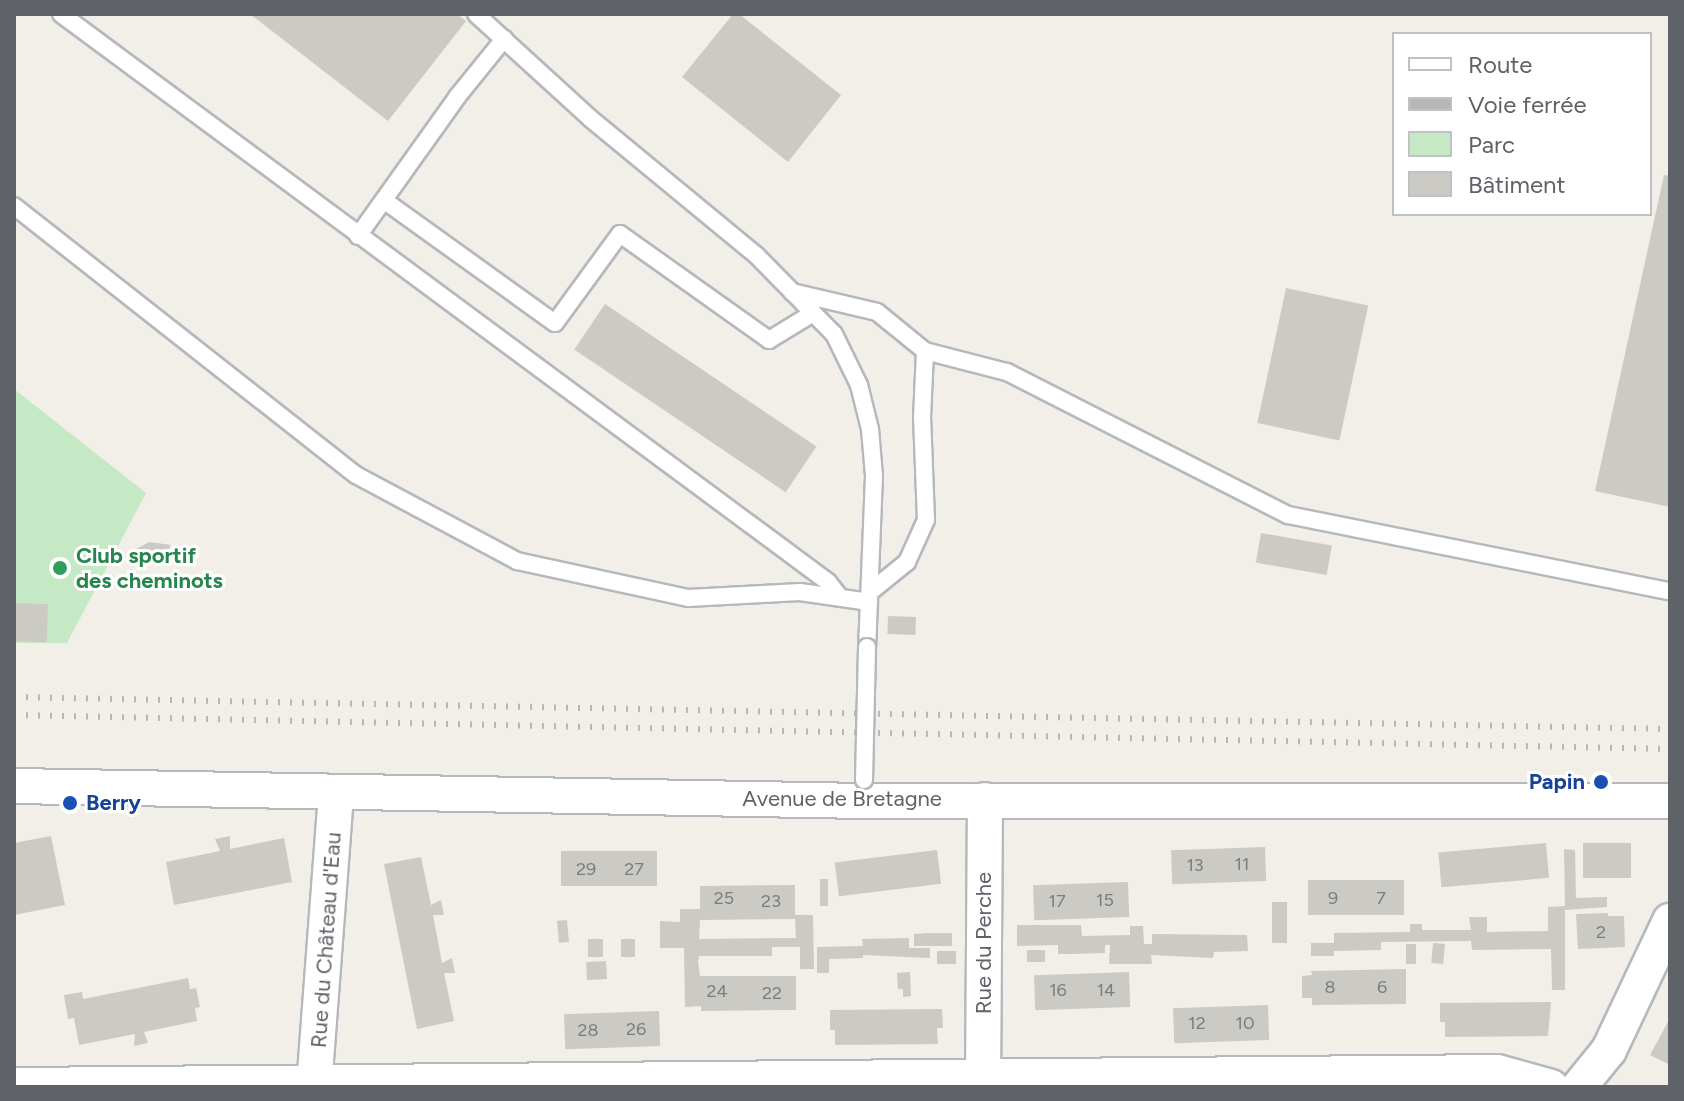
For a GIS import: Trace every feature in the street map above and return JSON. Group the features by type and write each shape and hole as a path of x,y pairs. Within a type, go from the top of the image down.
{"street":[{"name":"Avenue de Bretagne","path":"14,786 336,793 863,790 985,800 1670,801"},
{"name":"Rue du Château d'Eau","path":"315,1085 336,793"},
{"name":"Rue du Perche","path":"983,1083 985,800"},
{"path":"1579,1087 1609,1050 1670,921"},
{"path":"14,1085 983,1083 1497,1072 1551,1087"}],"lane":[{"path":"61,14 828,582 839,596"},
{"path":"476,14 591,119 756,255 834,334 859,385 870,429 874,476 863,790"},
{"path":"358,236 457,97 504,39"},
{"path":"385,201 555,323 620,234 769,340 813,313"},
{"path":"14,206 356,475 517,561 688,598 800,592 870,597 907,562 926,520 926,448 922,418 925,351"},
{"path":"792,292 877,312 925,351 1007,372 1288,515 1670,591"}],"green space":[{"name":"Club sportif des cheminots","path":"14,389 146,493 67,643 14,643"}],"building":[{"path":"250,14 457,14 466,21 388,121"},
{"path":"733,14 739,14 841,95 788,162 682,77"},
{"path":"1664,175 1670,176 1670,507 1595,491"},
{"path":"1286,288 1368,305 1339,440 1257,423"},
{"path":"605,304 816,447 786,492 574,350"},
{"path":"1261,533 1332,546 1327,575 1256,563"},
{"path":"149,542 171,545 164,558 140,563 129,553"},
{"path":"14,603 48,604 47,642 14,641"},
{"path":"888,616 916,617 915,635 887,634"},
{"path":"51,836 65,905 14,915 14,843"},
{"path":"230,836 230,849 284,838 292,882 174,905 166,862 220,851 215,839"},
{"path":"1546,843 1549,878 1441,887 1438,852"},
{"path":"1583,843 1631,843 1631,878 1583,878"},
{"path":"1265,847 1266,881 1172,884 1171,850"},
{"path":"1564,849 1575,850 1576,898 1607,897 1607,907 1565,910 1565,990 1552,990 1551,949 1472,950 1471,941 1381,942 1381,950 1334,951 1334,956 1311,956 1311,943 1334,943 1334,933 1410,932 1410,924 1422,924 1422,930 1471,930 1469,917 1487,917 1487,932 1548,931 1548,907 1565,906"},
{"path":"937,850 941,884 839,896 835,863"},
{"path":"561,851 657,851 657,886 561,886"},
{"path":"421,857 431,905 441,900 444,915 433,915 442,963 452,958 455,973 444,973 454,1021 417,1029 384,864"},
{"path":"820,879 828,879 828,906 820,906"},
{"path":"1308,880 1404,880 1404,915 1308,915"},
{"path":"1128,882 1129,917 1034,920 1033,885"},
{"path":"795,885 795,915 813,915 814,969 800,969 800,947 772,947 772,956 699,956 698,962 700,976 796,976 796,1010 701,1011 701,1006 685,1007 684,948 660,948 660,921 680,922 680,909 700,909 700,886","holes":["795,919 796,938 699,939 700,920"]},
{"path":"1272,902 1287,902 1287,943 1272,943"},
{"path":"1608,913 1608,916 1624,916 1625,947 1578,949 1576,914"},
{"path":"567,920 569,942 559,943 557,921"},
{"path":"1017,925 1081,925 1082,936 1130,935 1130,926 1143,926 1144,944 1152,944 1152,934 1247,935 1248,951 1214,952 1213,958 1151,955 1152,964 1109,964 1110,945 1105,945 1105,953 1072,954 1058,954 1058,945 1017,946"},
{"path":"952,933 952,946 914,946 914,934"},
{"path":"909,938 909,948 930,948 930,958 863,955 863,958 829,959 829,973 817,973 817,947 863,946 862,939"},
{"path":"588,939 603,939 603,957 588,957"},
{"path":"621,939 635,939 635,957 621,957"},
{"path":"1433,943 1445,944 1443,964 1431,963"},
{"path":"1406,944 1416,944 1416,964 1406,964"},
{"path":"1027,950 1045,950 1045,962 1027,962"},
{"path":"937,951 956,951 956,964 937,964"},
{"path":"606,961 607,979 587,980 586,962"},
{"path":"1406,969 1406,1004 1312,1005 1312,998 1302,998 1302,976 1312,975 1311,971"},
{"path":"910,972 911,996 903,997 903,989 898,989 897,973"},
{"path":"1129,972 1130,1007 1035,1010 1034,975"},
{"path":"188,978 190,989 196,988 200,1007 195,1008 197,1021 144,1032 148,1043 134,1046 135,1034 79,1045 74,1018 68,1019 64,995 82,992 83,999"},
{"path":"1551,1002 1548,1036 1445,1037 1445,1022 1440,1022 1440,1003"},
{"path":"1268,1005 1269,1040 1174,1043 1173,1008"},
{"path":"942,1009 943,1028 937,1028 938,1044 835,1045 835,1030 830,1030 830,1010"},
{"path":"659,1011 660,1046 565,1049 564,1014"},
{"path":"1670,1018 1670,1065 1650,1055"}],"railway":[{"path":"14,697 1670,729"},
{"path":"14,715 1670,749"}],"place":[{"name":"Club sportif des cheminots","path":"60,568"},
{"name":"Papin","path":"1601,782"},
{"name":"Berry","path":"70,803"}]}
